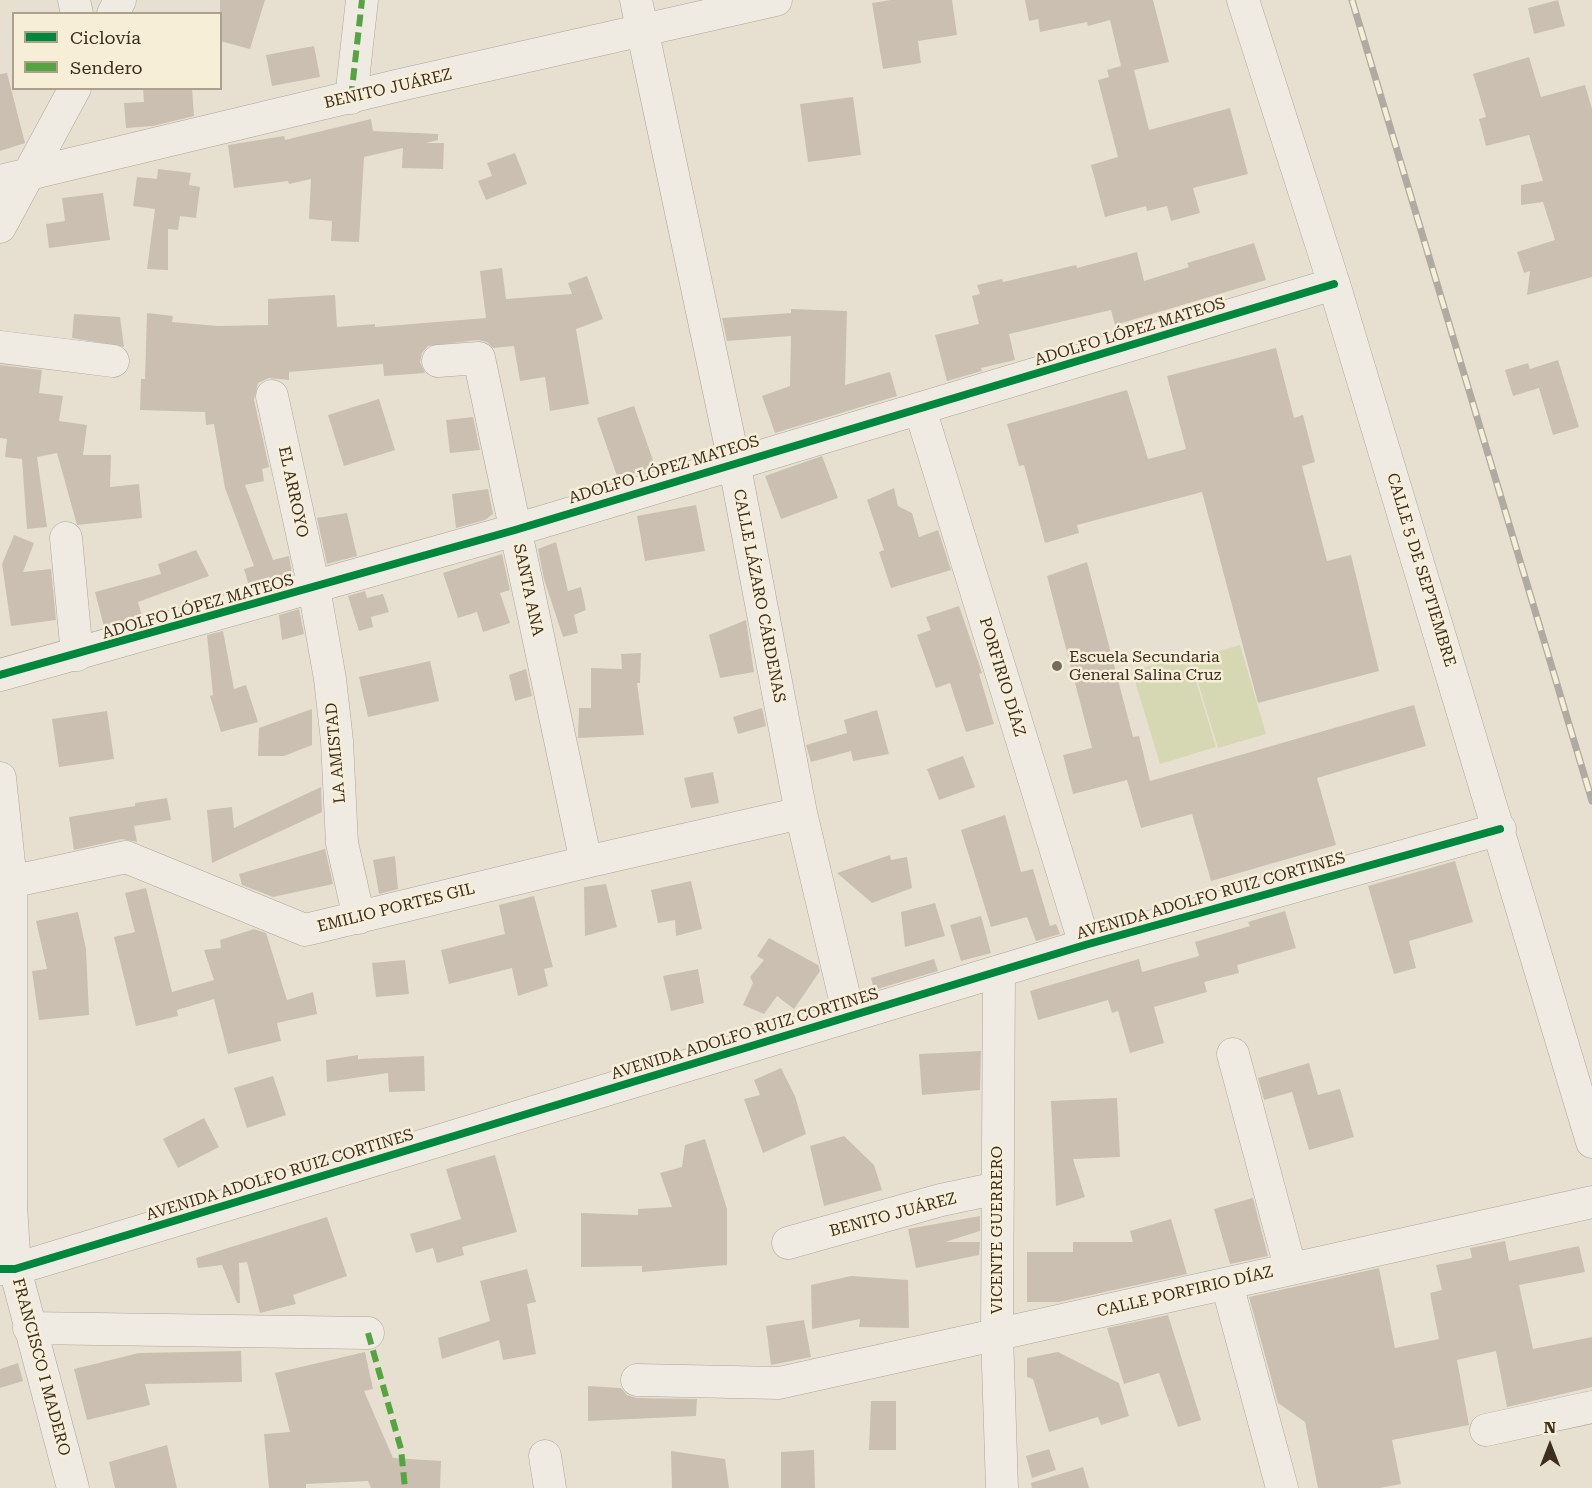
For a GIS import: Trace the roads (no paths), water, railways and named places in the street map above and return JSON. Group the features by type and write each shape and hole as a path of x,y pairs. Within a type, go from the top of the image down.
{"street":[{"path":"351,98 362,0"},
{"name":"CALLE LÁZARO CÁRDENAS","path":"636,0 734,462 801,813 849,1016"},
{"name":"BENITO JUÁREZ","path":"0,181 776,0"},
{"name":"CALLE 5 DE SEPTIEMBRE","path":"1243,0 1334,284 1500,829 1592,1142"},
{"path":"0,227 31,174 74,90"},
{"name":"ADOLFO LÓPEZ MATEOS","path":"0,675 515,530 734,462 920,409 1334,284"},
{"path":"0,347 113,361"},
{"name":"SANTA ANA","path":"438,361 479,358 586,862"},
{"name":"EL ARROYO","path":"272,396 314,588"},
{"name":"PORFIRIO DÍAZ","path":"920,409 1085,945"},
{"path":"66,538 77,655"},
{"name":"LA AMISTAD","path":"314,588 330,679 337,741 342,843 359,918"},
{"name":"FRANCISCO I MADERO","path":"0,778 6,883 8,1269 29,1328 73,1488"},
{"name":"EMILIO PORTES GIL","path":"6,883 126,857 305,930 801,813"},
{"name":"AVENIDA ADOLFO RUIZ CORTINES","path":"8,1269 1085,945 1500,829"},
{"name":"VICENTE GUERRERO","path":"999,972 996,1334 1002,1488"},
{"path":"1233,1054 1290,1267"},
{"name":"BENITO JUÁREZ","path":"788,1243 941,1200 998,1188"},
{"name":"CALLE PORFIRIO DÍAZ","path":"637,1380 779,1383 1227,1284 1290,1267 1592,1202"},
{"path":"1227,1284 1282,1488"},
{"path":"29,1328 368,1333"},
{"path":"1486,1430 1592,1407"},
{"path":"545,1456 550,1488"}],"railway":[{"path":"1352,0 1592,801"}],"place":[{"name":"Escuela Secundaria General Salina Cruz","path":"1057,666"}]}
